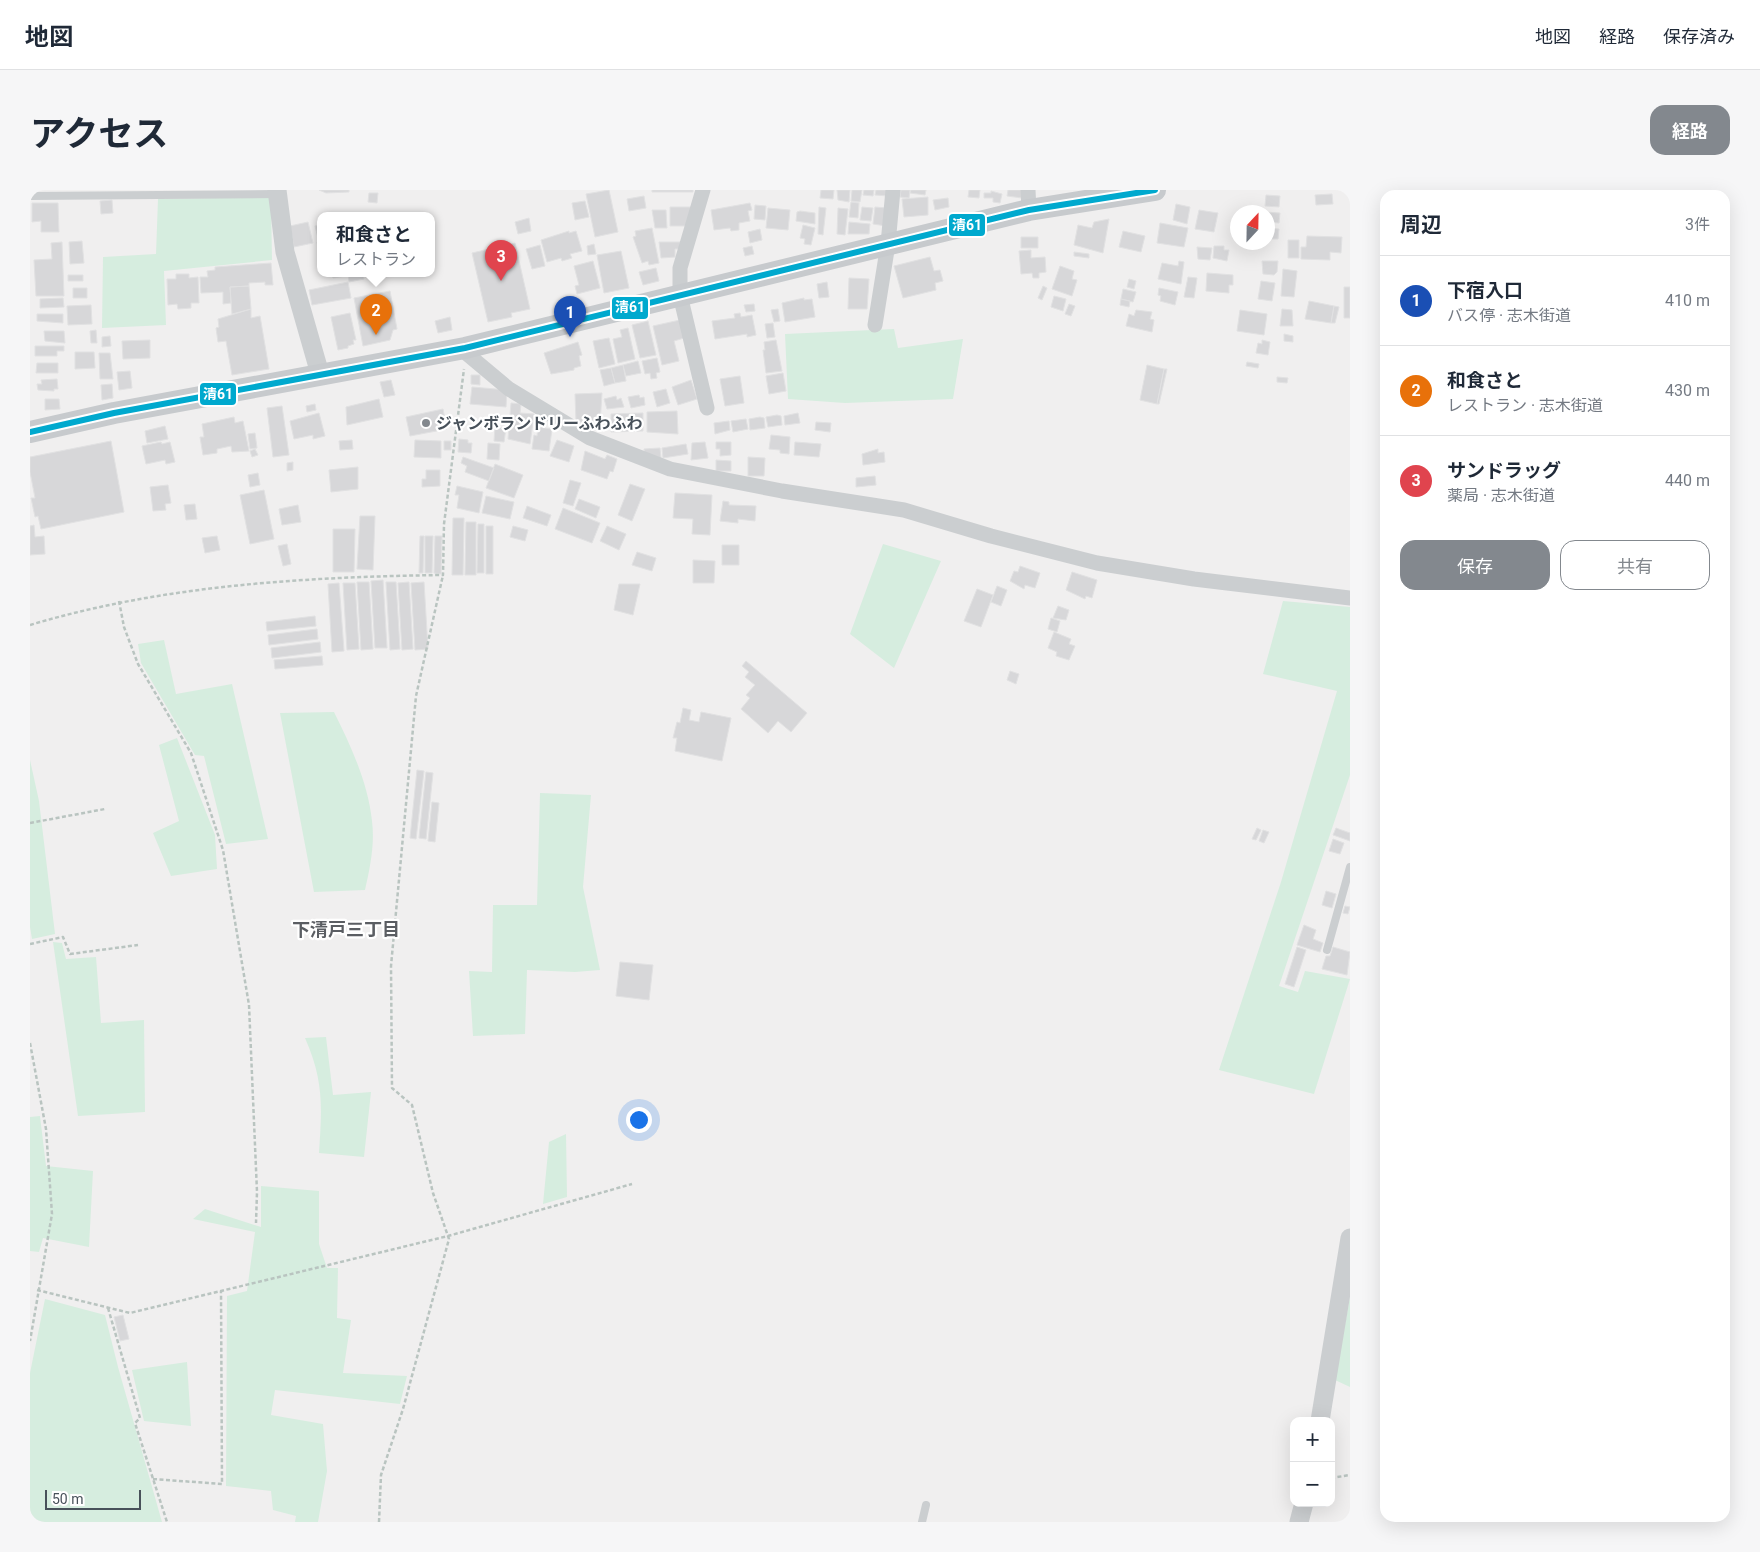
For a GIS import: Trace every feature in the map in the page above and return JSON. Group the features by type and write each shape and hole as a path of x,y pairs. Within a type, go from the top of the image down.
{"main road":[{"path":"31,429 320,374 465,350 888,244 1028,200 1156,190"}],"street":[{"path":"703,190 680,268 680,295 707,408"},
{"path":"875,325 888,244 893,190"},
{"path":"277,192 285,252 320,374"},
{"path":"465,350 509,389 590,438 670,469 782,491 904,510 991,536 1097,563 1194,579 1350,598"},
{"path":"1321,1417 1350,1238"},
{"path":"1299,1522 1303,1507"}],"lane":[{"path":"30,196 277,192"},
{"path":"1327,950 1350,867"},
{"path":"922,1522 926,1505"}],"path":[{"path":"379,1522 381,1475 403,1409 449,1239 433,1193 412,1105 392,1088 391,966 416,696 443,575 444,524 465,350"},
{"path":"30,625 120,601 272,582 443,575"},
{"path":"120,601 124,627 138,664 191,753 223,850 249,1005 257,1192 256,1223"},
{"path":"30,823 105,809"},
{"path":"30,944 63,937 70,954 138,945"},
{"path":"30,1043 46,1129 52,1201 50,1227 37,1290 30,1341"},
{"path":"37,1290 130,1313 448,1236 632,1184"},
{"path":"153,1479 222,1484 221,1291"},
{"path":"108,1308 140,1418 136,1423 167,1522"},
{"path":"1335,1477 1350,1475"}],"green space":[{"path":"268,197 271,200 272,260 164,271 166,325 102,328 103,257 156,254 158,199"},
{"path":"894,329 898,348 963,339 953,399 845,403 788,399 785,334"},
{"path":"883,544 941,561 894,668 850,634"},
{"path":"1283,601 1350,607 1350,775 1279,986 1298,992 1305,971 1350,979 1314,1094 1219,1070 1281,882 1337,691 1263,674"},
{"path":"164,640 176,694 232,684 268,839 226,844 204,756 195,755 141,663 138,644"},
{"path":"334,712 352,751 367,793 373,830 372,856 365,890 314,892 280,713"},
{"path":"177,738 215,835 217,869 171,876 153,833 179,821 159,745"},
{"path":"30,760 39,801 55,934 32,939 30,927"},
{"path":"540,793 591,795 583,887 600,970 575,972 527,970 525,1034 473,1036 469,971 492,972 493,905 537,905"},
{"path":"53,942 62,943 66,959 96,957 101,1023 144,1020 145,1112 78,1116"},
{"path":"326,1037 333,1095 371,1092 364,1157 319,1153 321,1108 319,1081 305,1038"},
{"path":"40,1116 46,1166 93,1171 89,1247 43,1238 39,1252 30,1251 30,1117"},
{"path":"566,1134 567,1197 543,1204 549,1142"},
{"path":"261,1186 319,1191 319,1244 327,1268 338,1268 337,1318 351,1320 343,1373 407,1376 400,1404 275,1390 271,1415 323,1424 327,1471 318,1522 295,1522 296,1516 273,1510 271,1491 226,1486 227,1296 247,1291 255,1232 193,1219 205,1209 261,1227"},
{"path":"1350,1297 1350,1387 1335,1380"},
{"path":"45,1299 105,1315 162,1522 30,1522 30,1373"},
{"path":"187,1362 191,1426 144,1421 132,1370"}],"building":[{"path":"319,190 349,190 349,192 326,193"},
{"path":"609,190 618,232 595,237 586,194"},
{"path":"652,190 693,190 693,192 652,192"},
{"path":"821,190 834,190 833,199 820,198"},
{"path":"837,190 850,190 849,202 838,200"},
{"path":"852,190 862,190 860,202 851,201"},
{"path":"864,190 874,190 873,196 863,195"},
{"path":"876,190 888,190 888,196 875,195"},
{"path":"901,190 910,190 909,198 900,197"},
{"path":"911,190 926,190 925,195 910,193"},
{"path":"969,190 980,190 979,198 968,197"},
{"path":"1008,190 1023,190 1022,198 1007,196"},
{"path":"991,191 1002,194 1000,203 993,202 993,198 984,198 984,193 991,193"},
{"path":"369,193 378,193 377,203 368,202"},
{"path":"1332,194 1333,204 1316,205 1315,195"},
{"path":"1266,195 1280,196 1279,207 1265,205"},
{"path":"644,196 646,208 629,211 627,199"},
{"path":"928,197 928,215 904,217 902,199"},
{"path":"948,198 949,207 935,210 933,200"},
{"path":"112,200 113,213 101,214 100,201"},
{"path":"585,201 589,217 575,220 572,203"},
{"path":"851,202 859,203 858,218 849,217"},
{"path":"32,203 58,203 59,232 41,232 41,221 32,222"},
{"path":"750,203 752,210 748,211 750,221 739,223 739,230 731,231 730,228 714,230 711,210"},
{"path":"1176,204 1190,207 1187,224 1173,220"},
{"path":"755,205 766,206 765,220 754,219"},
{"path":"670,207 691,207 691,226 670,226"},
{"path":"819,207 826,208 823,235 818,234"},
{"path":"862,207 873,208 871,221 860,220"},
{"path":"875,207 887,208 886,226 873,224"},
{"path":"768,208 790,210 788,230 766,228"},
{"path":"838,208 848,209 845,235 837,234"},
{"path":"652,210 666,210 667,228 655,228"},
{"path":"1199,210 1218,213 1214,232 1195,229"},
{"path":"797,212 815,213 815,224 796,221"},
{"path":"1275,213 1280,213 1279,223 1275,223"},
{"path":"529,218 531,231 518,234 515,222"},
{"path":"1109,219 1103,253 1074,245 1078,225 1092,228 1094,222"},
{"path":"308,222 313,243 294,247 290,226"},
{"path":"849,222 870,224 869,234 848,234"},
{"path":"1160,223 1188,228 1184,247 1157,243"},
{"path":"803,225 815,228 811,245 804,244 805,239 800,238"},
{"path":"652,228 659,263 649,265 648,261 642,263 633,237 636,236 635,231"},
{"path":"760,229 762,240 750,243 748,232"},
{"path":"1275,229 1279,229 1278,239 1275,239"},
{"path":"569,231 569,233 576,231 582,251 570,254 572,258 562,261 561,258 547,262 541,240"},
{"path":"1123,231 1145,236 1141,252 1119,247"},
{"path":"1307,236 1342,237 1341,253 1330,252 1330,260 1301,259 1301,247 1306,247"},
{"path":"1021,237 1038,237 1038,248 1021,248"},
{"path":"1288,240 1299,240 1299,258 1288,258"},
{"path":"82,241 84,263 70,264 69,242"},
{"path":"62,242 64,296 36,296 34,260 52,259 51,243"},
{"path":"659,242 680,242 680,249 675,249 675,257 661,258"},
{"path":"515,243 530,309 511,313 512,317 488,322 472,253"},
{"path":"594,244 596,254 588,255 587,246"},
{"path":"540,245 545,266 532,269 526,249"},
{"path":"752,246 754,254 745,256 743,248"},
{"path":"1214,246 1224,246 1224,250 1229,250 1227,261 1213,258"},
{"path":"1197,247 1212,248 1210,260 1198,259"},
{"path":"1031,250 1031,258 1045,257 1046,272 1039,273 1039,278 1033,278 1032,273 1021,274 1019,251"},
{"path":"621,251 629,288 604,293 597,255"},
{"path":"1074,252 1089,254 1089,258 1074,256"},
{"path":"930,257 934,271 940,270 943,281 935,283 936,290 903,298 894,266"},
{"path":"593,261 600,288 577,294 575,286 579,285 574,266"},
{"path":"1179,261 1184,262 1181,284 1158,279 1162,263 1178,266"},
{"path":"1262,261 1278,261 1277,272 1274,275 1263,274"},
{"path":"271,263 273,285 265,285 265,282 249,283 249,286 230,287 231,303 223,304 223,292 201,293 200,277 208,277 207,271 215,270 215,267"},
{"path":"1060,266 1074,271 1072,279 1077,280 1072,296 1052,289"},
{"path":"656,268 659,281 643,285 639,272"},
{"path":"1283,269 1297,271 1294,297 1281,296"},
{"path":"1207,273 1233,275 1233,285 1229,285 1229,293 1206,291"},
{"path":"176,274 189,274 189,278 198,277 199,303 191,303 191,308 178,309 177,304 168,305 167,279 176,279"},
{"path":"68,275 83,275 83,281 68,281"},
{"path":"348,277 364,277 364,279 349,282"},
{"path":"1188,277 1197,278 1194,298 1184,297"},
{"path":"849,278 869,279 867,309 848,309"},
{"path":"1129,279 1136,281 1134,289 1127,287"},
{"path":"1261,281 1275,283 1272,301 1258,299"},
{"path":"348,282 351,298 312,305 309,290"},
{"path":"827,282 829,297 819,298 817,284"},
{"path":"249,286 251,309 232,314 230,287"},
{"path":"1043,286 1047,288 1042,300 1038,298"},
{"path":"1344,287 1350,287 1350,318 1344,318"},
{"path":"73,288 87,288 87,298 73,298"},
{"path":"1159,288 1178,292 1175,305 1160,301 1161,296 1158,295"},
{"path":"1123,289 1136,292 1133,302 1121,299"},
{"path":"390,291 397,329 393,330 390,340 363,346 354,298"},
{"path":"1054,296 1066,299 1063,311 1051,307"},
{"path":"63,298 64,307 40,308 40,299"},
{"path":"804,298 804,300 812,299 815,317 785,322 782,303"},
{"path":"1121,299 1130,301 1129,307 1120,305"},
{"path":"1309,301 1334,306 1331,323 1305,319"},
{"path":"754,304 755,311 746,312 744,305"},
{"path":"1069,304 1075,306 1071,316 1065,314"},
{"path":"91,305 92,324 68,325 67,306"},
{"path":"1334,306 1339,307 1335,323 1331,323"},
{"path":"251,309 251,318 260,316 269,369 232,375 226,341 218,342 216,328 219,327 218,319"},
{"path":"778,309 780,321 774,322 771,310"},
{"path":"1282,309 1292,310 1293,326 1280,326"},
{"path":"1136,310 1152,312 1150,319 1154,320 1152,332 1126,326 1129,314 1134,316"},
{"path":"1240,310 1267,314 1264,335 1237,331"},
{"path":"350,313 356,340 353,340 354,344 348,346 348,348 338,350 331,317"},
{"path":"740,313 741,317 752,315 756,335 747,337 747,334 715,339 712,321 735,318 734,314"},
{"path":"37,314 63,314 63,323 37,321"},
{"path":"450,317 452,330 438,333 435,321"},
{"path":"680,320 684,338 674,341 679,361 662,365 653,326"},
{"path":"648,321 656,355 640,358 632,325"},
{"path":"773,323 775,337 767,338 765,324"},
{"path":"628,328 635,359 618,363 613,339 622,337 620,330"},
{"path":"96,330 97,343 91,343 90,331"},
{"path":"44,331 64,331 65,343 45,341"},
{"path":"1284,334 1293,336 1293,342 1284,341"},
{"path":"110,336 111,346 102,347 102,337"},
{"path":"609,338 615,364 599,368 593,341"},
{"path":"150,340 150,358 123,359 122,341"},
{"path":"776,340 782,371 766,373 763,350 765,350 764,342"},
{"path":"1262,340 1270,342 1268,355 1256,353 1258,343 1262,344"},
{"path":"578,342 582,355 579,356 581,366 574,368 574,370 551,374 544,353"},
{"path":"35,346 64,346 64,351 57,351 57,356 35,356"},
{"path":"75,352 94,352 95,368 75,369"},
{"path":"99,353 110,353 113,379 100,379"},
{"path":"657,358 660,372 656,373 657,378 651,379 650,373 645,374 642,361"},
{"path":"638,361 641,373 626,376 623,365"},
{"path":"1247,362 1259,364 1258,368 1246,366"},
{"path":"37,363 58,363 58,373 36,373"},
{"path":"623,365 626,381 615,383 611,368"},
{"path":"1147,365 1164,369 1157,404 1140,400"},
{"path":"611,368 615,383 604,386 600,370"},
{"path":"1164,369 1167,369 1159,404 1157,404"},
{"path":"130,371 132,388 119,390 117,372"},
{"path":"783,373 786,391 769,394 766,376"},
{"path":"471,375 480,375 480,385 471,384"},
{"path":"740,376 744,403 725,406 720,379"},
{"path":"1277,377 1288,378 1287,383 1277,382"},
{"path":"57,379 58,389 54,389 54,391 38,390 37,384 42,384 41,380"},
{"path":"391,380 395,395 384,397 380,382"},
{"path":"691,380 697,399 678,405 672,387"},
{"path":"112,384 113,398 102,400 101,385"},
{"path":"472,387 507,390 506,407 470,404"},
{"path":"666,389 670,403 657,407 653,392"},
{"path":"602,393 600,424 581,424 581,422 576,422 575,394"},
{"path":"639,395 640,398 644,397 645,405 631,408 628,397"},
{"path":"616,396 617,400 621,398 624,407 607,409 604,399"},
{"path":"45,399 59,399 60,409 45,410"},
{"path":"379,399 383,417 347,425 346,407"},
{"path":"511,403 521,404 520,413 534,414 530,444 508,439"},
{"path":"315,404 316,410 307,412 306,406"},
{"path":"282,406 289,455 273,457 267,408"},
{"name":"ジャンボランドリーふわふわ","path":"443,409 447,429 410,436 406,417"},
{"path":"677,411 678,434 647,432 647,412"},
{"path":"319,413 325,436 313,439 313,435 294,439 290,421"},
{"path":"643,413 643,431 611,432 611,414"},
{"path":"798,413 800,423 785,425 784,416"},
{"path":"781,416 782,425 768,427 766,417"},
{"path":"234,417 235,423 243,421 249,451 232,452 231,446 217,449 217,453 203,455 200,437 204,437 202,424"},
{"path":"764,418 765,428 750,430 749,419"},
{"path":"746,419 748,429 733,432 731,421"},
{"path":"729,421 730,430 715,434 714,423"},
{"path":"816,422 831,423 830,432 815,430"},
{"path":"165,426 168,439 147,443 145,431"},
{"path":"495,427 506,428 504,442 494,441"},
{"path":"538,427 552,429 549,451 532,449 534,435 537,436"},
{"path":"255,433 257,448 250,449 248,434"},
{"path":"771,435 790,437 789,454 780,453 780,450 769,449"},
{"path":"459,439 468,440 468,443 472,443 471,453 458,452"},
{"path":"352,440 353,449 340,450 339,441"},
{"path":"415,440 441,441 441,458 414,457"},
{"path":"557,440 574,446 569,462 550,456"},
{"path":"111,441 124,512 41,529 38,516 35,517 31,498 35,498 30,472 30,457"},
{"path":"444,441 451,441 451,450 444,450"},
{"path":"161,442 162,444 170,442 175,462 166,464 165,460 146,464 142,446"},
{"path":"705,442 708,458 691,460 692,443"},
{"path":"716,442 731,442 731,455 720,456 720,449 716,449"},
{"path":"795,442 821,444 819,457 794,455"},
{"path":"488,443 500,444 499,460 487,459"},
{"path":"686,444 688,454 663,458 662,448"},
{"path":"660,448 661,458 645,457 644,449"},
{"path":"255,449 258,455 252,457 250,451"},
{"path":"878,449 878,453 884,452 885,462 863,465 862,454"},
{"path":"585,451 605,459 607,455 617,459 613,472 610,471 607,479 581,470"},
{"path":"463,457 494,468 489,481 465,472 467,466 461,463"},
{"path":"748,457 765,458 764,476 748,476"},
{"path":"716,460 731,461 731,471 716,471"},
{"path":"293,462 293,470 287,471 287,463"},
{"path":"495,464 523,475 514,498 486,488"},
{"path":"358,467 358,489 331,492 329,470"},
{"path":"426,470 440,470 440,486 422,487 422,479 426,479"},
{"path":"258,473 260,485 250,487 248,475"},
{"path":"875,476 876,485 856,487 856,478"},
{"path":"570,480 581,483 573,506 563,503"},
{"path":"630,484 645,489 632,521 618,515"},
{"path":"168,485 171,503 165,504 166,510 153,511 150,487"},
{"path":"457,486 483,492 479,513 457,508 459,495 455,495"},
{"path":"264,490 274,539 250,544 240,495"},
{"path":"675,493 712,495 710,535 692,534 693,519 673,518"},
{"path":"486,496 514,502 510,519 482,513"},
{"path":"579,499 600,507 596,518 575,509"},
{"path":"723,501 729,502 729,505 756,506 755,521 738,519 738,523 720,521"},
{"path":"195,504 197,519 186,520 184,505"},
{"path":"298,505 301,522 282,525 279,509"},
{"path":"527,506 551,515 547,526 523,518"},
{"path":"563,508 600,523 592,543 555,529"},
{"path":"360,516 375,516 373,570 357,569"},
{"path":"453,518 464,518 463,575 452,575"},
{"path":"466,522 476,522 476,575 465,575"},
{"path":"478,524 484,524 484,573 477,573"},
{"path":"34,525 35,537 44,536 45,554 30,555 30,526"},
{"path":"486,526 493,526 493,574 486,574"},
{"path":"513,526 528,530 525,541 510,537"},
{"path":"607,526 626,534 619,550 600,541"},
{"path":"333,529 355,529 354,572 333,572"},
{"path":"217,536 220,550 205,553 202,538"},
{"path":"420,536 424,536 423,573 419,573"},
{"path":"425,536 433,536 432,573 425,573"},
{"path":"435,536 442,536 441,574 434,573"},
{"path":"287,544 291,564 283,566 278,546"},
{"path":"722,545 739,545 739,565 722,565"},
{"path":"637,552 656,558 652,571 632,565"},
{"path":"693,560 715,561 714,583 693,583"},
{"path":"1020,566 1040,573 1035,588 1025,585 1024,589 1010,581 1014,571 1018,572"},
{"path":"1072,572 1097,580 1092,598 1086,596 1085,599 1066,590"},
{"path":"383,580 387,648 375,648 371,581"},
{"path":"357,582 369,582 373,649 361,650"},
{"path":"386,582 396,582 400,649 390,650"},
{"path":"409,582 413,649 402,650 398,583"},
{"path":"424,582 428,649 415,650 411,583"},
{"path":"339,583 344,651 332,652 328,584"},
{"path":"343,583 355,583 359,649 347,650"},
{"path":"619,584 640,584 633,615 614,610"},
{"path":"997,586 1007,590 1001,606 991,602"},
{"path":"977,589 993,595 981,627 964,621"},
{"path":"1058,606 1069,610 1066,620 1053,618"},
{"path":"315,616 316,626 267,631 266,622"},
{"path":"1051,618 1060,621 1057,632 1048,629"},
{"path":"317,629 318,639 269,645 268,635"},
{"path":"1054,632 1071,639 1069,644 1075,646 1069,660 1056,656 1057,652 1048,648"},
{"path":"320,642 321,652 272,658 271,648"},
{"path":"322,656 323,665 275,669 274,660"},
{"path":"746,661 807,713 791,732 778,721 768,733 741,709 750,698 746,695 755,685 745,677 749,672 742,666"},
{"path":"1010,671 1019,674 1016,684 1007,680"},
{"path":"683,708 691,710 689,720 699,722 701,712 731,718 722,761 675,751 677,738 673,738 677,722 680,723"},
{"path":"417,770 424,771 416,839 410,838"},
{"path":"426,772 433,773 426,839 419,838"},
{"path":"432,802 439,803 435,842 428,841"},
{"path":"1257,828 1261,830 1256,840 1252,839"},
{"path":"1336,828 1350,833 1350,841 1333,835"},
{"path":"1263,830 1269,832 1264,843 1259,841"},
{"path":"1333,839 1344,843 1340,854 1329,851"},
{"path":"1326,891 1336,894 1332,908 1322,905"},
{"path":"1345,906 1350,907 1348,914 1343,913"},
{"path":"1304,925 1316,930 1313,939 1323,943 1320,952 1297,945"},
{"path":"1297,947 1306,950 1294,987 1285,984"},
{"path":"1333,947 1350,952 1347,975 1322,969 1326,956 1330,956"},
{"path":"620,962 653,965 649,1000 616,996"},
{"path":"123,1315 129,1339 120,1341 114,1317"}],"transit line":[{"name":"清61","path":"30,432 114,413 465,348 1029,210 1155,190"}],"place":[{"name":"サンドラッグ","path":"501,281"},
{"name":"和食さと","path":"376,335"},
{"name":"下宿入口","path":"570,337"},
{"name":"ジャンボランドリーふわふわ","path":"426,423"}],"district":[{"name":"下清戸三丁目","path":"346,930"}]}
